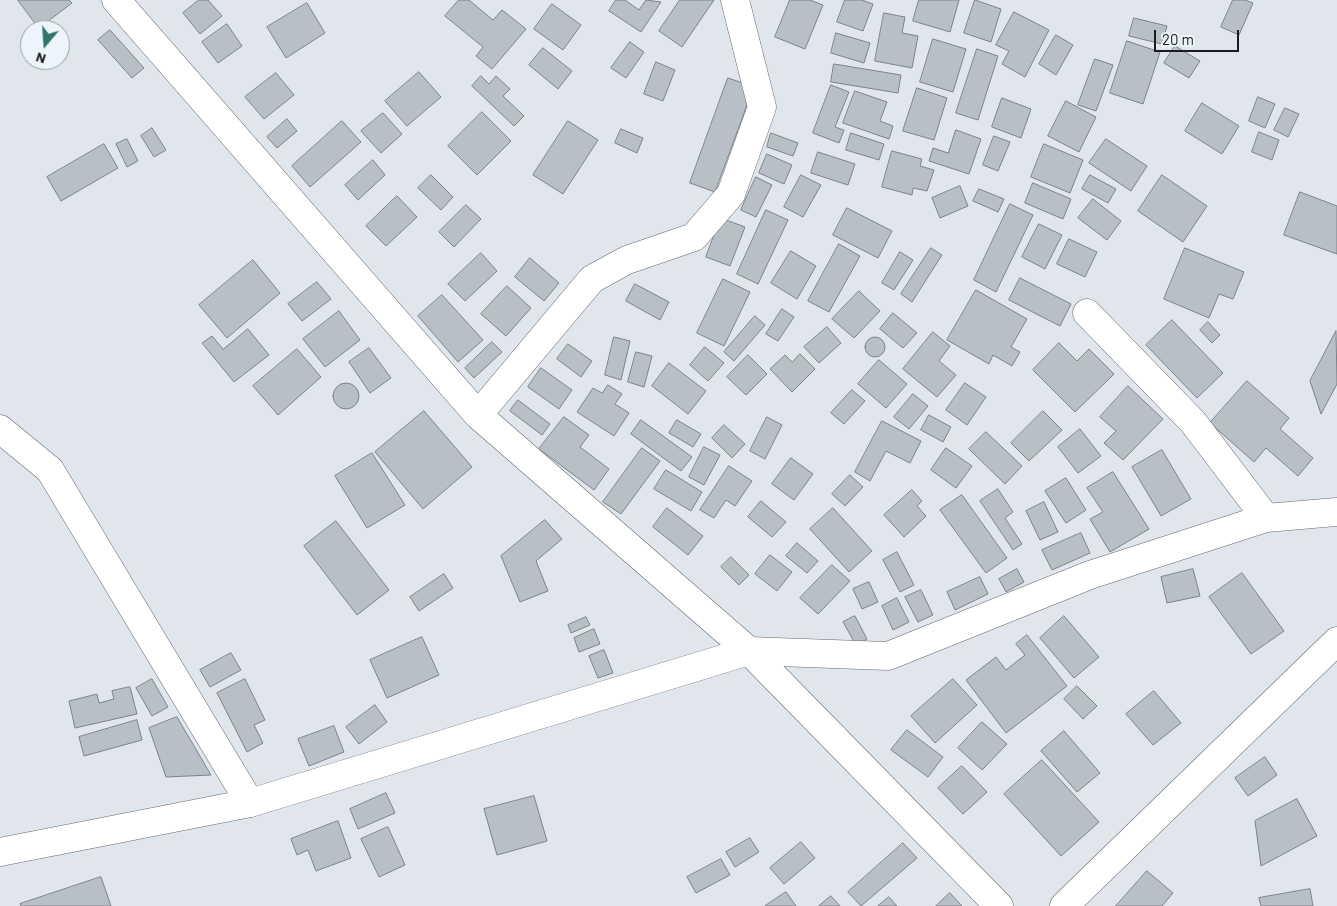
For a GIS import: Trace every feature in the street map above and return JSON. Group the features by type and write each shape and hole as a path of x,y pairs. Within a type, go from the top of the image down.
{"street":[{"path":"116,0 478,414 749,650 999,906"},
{"path":"478,414 592,279 627,260 694,237 731,194 762,106 735,0"},
{"path":"1087,313 1193,422 1266,518"},
{"path":"0,429 50,470 250,803"},
{"path":"0,852 250,803 749,650 888,656 1090,575 1266,518 1337,512"},
{"path":"1064,906 1337,641"}],"building":[{"path":"18,0 69,0 72,3 50,20 33,20"},
{"path":"199,0 208,0 222,16 200,34 183,13"},
{"path":"459,0 469,0 493,20 502,10 526,29 492,69 476,56 483,47 445,16"},
{"path":"616,0 625,0 639,10 646,0 661,2 641,32 609,11"},
{"path":"680,0 714,0 682,47 659,31"},
{"path":"790,0 810,0 823,5 805,49 775,37"},
{"path":"845,0 862,0 873,4 863,31 837,22"},
{"path":"919,0 959,0 950,32 913,21"},
{"path":"975,0 1001,9 991,42 964,33"},
{"path":"1233,0 1245,0 1253,3 1239,35 1221,27"},
{"path":"307,3 325,33 286,58 267,27"},
{"path":"552,4 581,25 563,50 534,29"},
{"path":"1014,12 1049,30 1025,77 1002,64 1009,51 996,45"},
{"path":"884,13 905,17 902,33 918,36 912,68 875,61"},
{"path":"1134,18 1167,26 1162,44 1129,36"},
{"path":"227,24 242,46 218,63 202,42"},
{"path":"110,30 144,68 132,78 98,40"},
{"path":"836,33 870,43 864,63 831,53"},
{"path":"1056,35 1073,45 1056,75 1039,64"},
{"path":"933,39 966,49 953,92 920,82"},
{"path":"1127,41 1160,52 1143,104 1110,93"},
{"path":"630,42 644,52 626,78 611,68"},
{"path":"1175,46 1200,61 1189,78 1164,63"},
{"path":"543,48 572,71 558,89 529,65"},
{"path":"977,49 998,56 978,120 956,113"},
{"path":"1095,59 1113,65 1096,111 1078,105"},
{"path":"656,62 675,70 663,101 644,94"},
{"path":"834,64 901,75 898,93 831,82"},
{"path":"419,72 441,97 407,126 385,101"},
{"path":"276,73 294,95 264,119 245,97"},
{"path":"481,76 489,84 496,76 510,89 503,96 524,116 514,126 472,86"},
{"path":"728,78 743,83 747,105 715,192 690,183"},
{"path":"831,85 849,92 835,127 844,130 839,143 813,133"},
{"path":"917,88 947,98 934,140 903,131"},
{"path":"855,91 887,102 880,121 893,126 889,139 843,123"},
{"path":"1258,97 1275,104 1265,128 1249,121"},
{"path":"1002,98 1031,109 1021,138 992,127"},
{"path":"1066,101 1096,117 1079,152 1048,136"},
{"path":"1202,103 1239,126 1222,154 1185,131"},
{"path":"1285,108 1299,114 1288,137 1274,130"},
{"path":"482,112 511,141 477,175 448,146"},
{"path":"383,113 402,134 381,153 361,131"},
{"path":"287,119 297,131 277,148 267,137"},
{"path":"342,121 361,142 310,187 292,166"},
{"path":"568,121 598,140 563,194 533,175"},
{"path":"152,128 166,150 154,157 141,136"},
{"path":"621,129 643,138 637,153 615,143"},
{"path":"956,130 981,139 969,174 929,161 933,148 948,153"},
{"path":"1259,132 1279,140 1272,160 1252,152"},
{"path":"771,133 798,143 793,156 767,147"},
{"path":"851,133 884,144 879,160 846,150"},
{"path":"994,136 1010,142 998,171 983,165"},
{"path":"127,139 138,161 127,167 116,144"},
{"path":"1106,139 1147,166 1131,191 1089,163"},
{"path":"104,144 118,168 61,201 47,177"},
{"path":"1044,144 1083,160 1070,193 1031,177"},
{"path":"892,151 922,159 920,166 934,170 927,191 913,188 912,195 882,187"},
{"path":"818,152 855,164 848,185 811,173"},
{"path":"767,154 792,165 784,184 759,173"},
{"path":"373,160 385,175 358,200 345,185"},
{"path":"431,175 453,197 441,210 418,188"},
{"path":"801,175 821,185 803,217 784,207"},
{"path":"1090,175 1116,189 1108,203 1082,189"},
{"path":"1162,175 1207,206 1183,242 1138,211"},
{"path":"756,177 772,185 756,217 741,210"},
{"path":"1033,183 1071,199 1063,219 1025,203"},
{"path":"960,186 968,206 940,218 932,198"},
{"path":"979,189 1004,199 998,212 973,201"},
{"path":"1300,192 1337,206 1337,254 1284,235"},
{"path":"397,196 417,217 386,246 366,226"},
{"path":"1093,199 1121,221 1107,240 1078,218"},
{"path":"1010,204 1033,215 996,292 974,280"},
{"path":"466,205 481,219 454,247 439,232"},
{"path":"847,208 892,231 878,258 833,235"},
{"path":"766,210 788,220 758,284 737,274"},
{"path":"721,218 745,227 730,266 706,257"},
{"path":"1039,224 1062,235 1045,269 1022,257"},
{"path":"1069,239 1097,252 1085,277 1057,264"},
{"path":"839,244 860,256 829,312 808,301"},
{"path":"931,248 942,255 912,302 901,294"},
{"path":"1185,248 1244,272 1233,299 1219,294 1209,318 1164,299"},
{"path":"791,251 816,266 797,299 771,283"},
{"path":"900,252 913,260 894,290 882,283"},
{"path":"481,253 497,271 465,301 448,284"},
{"path":"530,258 559,283 544,301 515,277"},
{"path":"253,260 280,293 227,338 199,305"},
{"path":"1020,278 1071,304 1060,326 1009,300"},
{"path":"723,279 750,292 724,346 697,333"},
{"path":"317,282 331,299 302,321 288,304"},
{"path":"635,284 669,302 660,320 626,301"},
{"path":"507,286 531,308 506,336 481,314"},
{"path":"976,290 1027,319 1011,347 1020,352 1012,366 993,355 989,364 947,340"},
{"path":"859,291 880,311 854,338 832,319"},
{"path":"442,295 483,340 458,362 418,316"},
{"path":"782,309 794,317 778,341 766,334"},
{"path":"339,311 360,340 325,367 303,339"},
{"path":"893,313 917,333 903,348 880,329"},
{"path":"755,316 765,325 734,361 724,352"},
{"path":"1172,320 1223,373 1197,398 1146,345"},
{"path":"1208,322 1220,335 1212,343 1200,330"},
{"path":"827,327 841,343 819,363 804,347"},
{"path":"248,329 269,355 234,382 202,343 212,336 223,349"},
{"path":"1336,331 1337,384 1321,414 1310,381"},
{"path":"933,332 950,346 939,361 956,375 937,397 903,369"},
{"path":"614,337 630,341 621,380 605,375"},
{"path":"875,337 882,340 885,347 882,354 875,357 868,354 865,347 868,340"},
{"path":"492,342 502,352 474,378 465,368"},
{"path":"1059,343 1077,361 1089,349 1114,374 1075,412 1033,370"},
{"path":"568,344 592,361 581,377 557,359"},
{"path":"705,347 724,363 708,381 690,365"},
{"path":"369,348 391,378 370,393 349,362"},
{"path":"297,349 321,377 278,415 253,386"},
{"path":"636,352 652,356 644,387 628,382"},
{"path":"800,354 815,369 792,392 770,369 785,355 792,362"},
{"path":"748,355 767,374 746,395 727,377"},
{"path":"879,360 907,384 886,408 858,384"},
{"path":"669,363 706,391 688,414 652,386"},
{"path":"541,368 572,390 559,409 528,387"},
{"path":"1247,381 1289,418 1280,429 1313,458 1298,476 1266,448 1254,462 1210,423"},
{"path":"346,383 355,387 359,396 355,405 346,409 337,405 333,396 337,387"},
{"path":"965,383 986,397 967,425 946,410"},
{"path":"608,385 622,394 615,404 629,413 614,436 577,412 593,388 602,393"},
{"path":"1128,386 1163,419 1123,460 1104,443 1116,431 1100,417"},
{"path":"852,390 865,401 844,424 831,413"},
{"path":"913,394 928,406 909,429 894,417"},
{"path":"518,400 550,424 542,435 510,411"},
{"path":"424,411 472,467 423,509 375,452"},
{"path":"1043,411 1062,430 1029,461 1011,443"},
{"path":"929,415 951,427 943,442 921,430"},
{"path":"564,417 589,435 580,447 609,469 594,490 539,449"},
{"path":"767,417 782,425 765,459 750,451"},
{"path":"641,420 692,457 681,471 631,434"},
{"path":"677,420 701,434 693,447 669,433"},
{"path":"882,421 921,441 910,463 886,451 870,481 855,472"},
{"path":"724,425 745,444 732,458 712,438"},
{"path":"1080,429 1101,456 1078,473 1058,447"},
{"path":"986,432 1022,466 1005,484 969,449"},
{"path":"704,447 720,455 704,485 689,477"},
{"path":"642,448 660,461 621,514 603,502"},
{"path":"946,448 972,466 956,488 931,470"},
{"path":"1162,450 1191,499 1161,516 1132,467"},
{"path":"372,453 405,505 367,528 335,476"},
{"path":"791,458 813,474 794,500 772,484"},
{"path":"729,466 752,481 735,506 726,500 714,518 700,510"},
{"path":"666,470 702,492 691,511 654,489"},
{"path":"1113,472 1149,529 1110,552 1090,519 1103,512 1087,488"},
{"path":"850,475 863,487 845,506 832,494"},
{"path":"1066,478 1086,510 1066,523 1045,491"},
{"path":"998,489 1013,512 1005,518 1022,544 1013,550 980,501"},
{"path":"912,490 922,501 917,506 926,516 904,537 884,515"},
{"path":"962,495 1007,558 986,573 940,510"},
{"path":"761,501 786,522 772,537 748,517"},
{"path":"1044,502 1058,532 1040,540 1026,511"},
{"path":"667,508 703,536 688,555 653,527"},
{"path":"833,508 872,551 849,572 810,529"},
{"path":"545,520 562,539 536,561 548,591 520,602 501,556"},
{"path":"336,521 389,590 357,615 304,546"},
{"path":"1081,533 1090,553 1052,570 1042,550"},
{"path":"797,543 818,561 807,573 786,556"},
{"path":"897,552 914,585 900,592 883,560"},
{"path":"770,555 792,572 777,591 755,574"},
{"path":"731,557 749,575 739,585 721,567"},
{"path":"832,565 850,581 818,614 800,598"},
{"path":"1017,569 1024,582 1006,592 999,579"},
{"path":"1193,569 1200,596 1167,603 1161,577"},
{"path":"1242,573 1284,631 1251,654 1209,597"},
{"path":"444,574 453,588 419,611 410,597"},
{"path":"980,577 988,594 955,610 947,592"},
{"path":"869,582 878,602 862,609 853,589"},
{"path":"921,590 933,615 918,622 905,597"},
{"path":"897,598 909,622 893,630 882,606"},
{"path":"855,616 867,639 856,645 843,622"},
{"path":"1064,616 1099,657 1074,678 1040,638"},
{"path":"586,617 590,625 571,633 568,625"},
{"path":"594,629 600,644 579,652 574,638"},
{"path":"1027,635 1067,686 1006,733 966,680 996,657 1006,670 1025,655 1016,644"},
{"path":"422,637 439,675 387,698 370,660"},
{"path":"604,650 613,673 598,678 589,656"},
{"path":"231,653 241,670 210,687 200,670"},
{"path":"152,679 168,707 152,716 136,688"},
{"path":"245,679 265,720 254,725 263,743 247,752 217,693"},
{"path":"953,679 977,705 935,743 911,716"},
{"path":"1077,686 1097,706 1083,719 1064,699"},
{"path":"130,687 137,714 75,728 69,701 97,694 99,703 114,699 112,691"},
{"path":"1154,691 1181,723 1153,745 1126,714"},
{"path":"375,705 387,722 359,744 346,727"},
{"path":"177,717 211,775 166,777 149,728"},
{"path":"137,720 142,740 84,756 79,737"},
{"path":"982,722 1007,744 982,770 958,748"},
{"path":"334,726 344,752 309,766 298,739"},
{"path":"907,730 943,757 928,777 891,750"},
{"path":"1064,731 1100,773 1077,792 1041,751"},
{"path":"1265,757 1277,775 1248,796 1235,778"},
{"path":"1042,760 1099,822 1061,856 1004,794"},
{"path":"962,766 987,792 963,814 938,788"},
{"path":"386,793 395,813 358,829 350,809"},
{"path":"534,796 547,841 497,855 484,809"},
{"path":"1297,799 1317,836 1261,866 1255,821"},
{"path":"338,821 351,858 316,871 308,850 297,855 291,839"},
{"path":"388,827 405,865 379,877 361,839"},
{"path":"750,838 759,852 735,867 726,852"},
{"path":"801,842 815,858 784,884 770,868"},
{"path":"903,843 917,858 861,906 848,892"},
{"path":"721,859 730,875 696,893 687,877"},
{"path":"1147,871 1173,893 1162,906 1116,906"},
{"path":"101,877 111,906 21,906 20,904"},
{"path":"1310,889 1313,906 1261,906 1259,898"},
{"path":"786,892 796,906 765,906"},
{"path":"950,893 962,906 936,906"},
{"path":"831,896 840,906 819,906"},
{"path":"889,897 897,906 878,906"}]}
